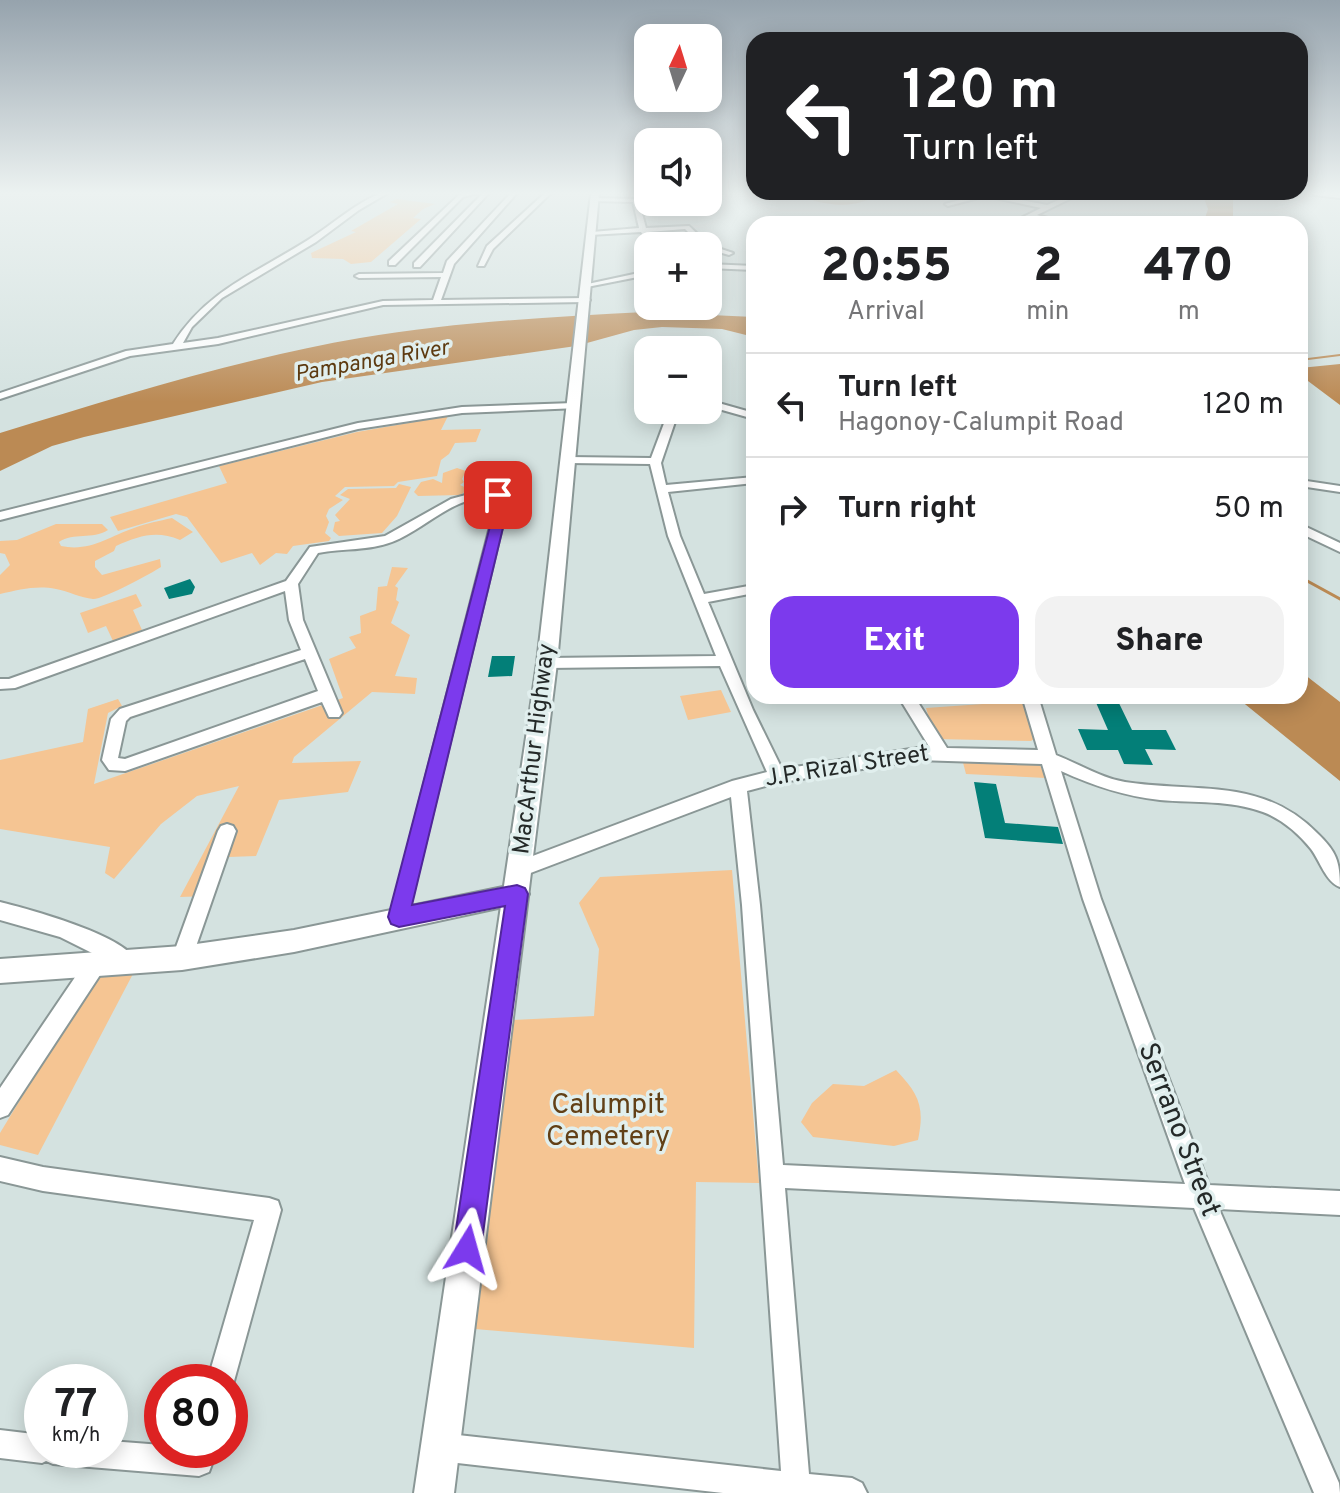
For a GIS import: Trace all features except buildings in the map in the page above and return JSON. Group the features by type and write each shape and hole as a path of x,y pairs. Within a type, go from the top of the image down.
{"highway":[{"name":"MacArthur Highway","path":"434,1493 547,663 589,263"}],"main road":[{"path":"0,971 182,958 294,941 399,917 518,882"}],"street":[{"path":"177,345 201,311 235,286 276,263"},
{"path":"392,263 449,265"},
{"path":"436,302 451,263"},
{"path":"722,267 746,268"},
{"path":"359,276 445,275"},
{"path":"587,285 634,277"},
{"path":"0,396 99,360 177,345 218,341 361,307 436,302 586,304"},
{"path":"0,516 358,426 462,410 574,403"},
{"path":"722,407 746,414"},
{"path":"669,424 656,461 674,536 745,710 777,776"},
{"path":"568,460 656,461"},
{"path":"661,489 746,481"},
{"path":"1308,484 1340,489"},
{"path":"0,684 10,684 291,584 314,550 386,540 442,507 485,494 498,495 502,500 474,621 399,917"},
{"path":"1308,532 1340,548"},
{"path":"291,584 296,620 324,695 334,713"},
{"path":"698,599 746,590"},
{"path":"308,653 125,713 119,719 110,760 115,765 125,765 324,695"},
{"path":"547,663 726,661"},
{"path":"911,704 941,752"},
{"name":"Serrano Street","path":"1033,704 1092,899 1202,1199 1329,1493"},
{"name":"J.P. Rizal Street","path":"518,882 738,786 777,776 941,752 1050,759 1099,783 1131,789 1242,797 1271,805 1298,823 1324,849 1340,879"},
{"path":"738,786 751,905 796,1485"},
{"path":"182,958 227,831"},
{"path":"0,911 27,916 94,941 128,962"},
{"path":"0,1107 95,965"},
{"path":"0,1169 43,1179 269,1210 226,1364"},
{"path":"773,1176 1202,1199 1340,1203"},
{"path":"0,1444 24,1447"},
{"path":"440,1447 852,1493"}],"green space":[{"path":"448,416 441,430 481,429 476,442 455,443 441,460 437,476 398,482 394,486 345,487 335,496 343,500 329,509 326,516 329,522 325,533 331,538 329,541 293,546 287,554 276,553 260,565 252,553 221,563 187,517 176,514 118,531 110,517 227,483 219,466 357,432"},
{"path":"457,468 466,471 462,479 464,482 460,485 469,489 460,495 418,496 414,492 421,482 433,479 442,483 443,473"},
{"path":"399,484 411,487 397,516 382,533 339,536 333,531 335,522 340,521 335,515 350,499 340,495 348,489 396,488"},
{"path":"172,518 193,532 180,540 163,535 140,537 116,546 114,551 95,561 95,567 102,575 160,559 161,567 116,591 93,599 49,588 28,588 0,594 0,575 10,565 5,554 0,553 0,541 17,540 56,524 102,524 108,530 59,542 61,546 81,547"},
{"path":"392,567 408,568 395,586 398,588 396,600 399,602 391,623 410,635 395,676 417,678 415,694 372,692 294,757 292,763 361,761 348,792 279,800 256,856 229,857 208,896 180,897 239,786 197,796 161,824 114,879 105,873 110,847 0,829 0,760 83,742 88,709 118,699 122,706 108,713 94,784 343,698 329,659 356,648 349,637 361,633 360,616 376,610 378,587 387,586"},
{"path":"136,594 142,606 133,610 142,630 113,641 106,626 88,633 80,613"},
{"path":"721,690 731,712 688,720 680,696"},
{"path":"1027,704 1037,737 1031,741 935,739 926,708"},
{"path":"961,755 1036,757 1046,778 966,774"},
{"name":"Calumpit Cemetery","path":"732,870 759,1183 696,1182 694,1348 475,1329 513,1020 594,1016 599,949 579,903 600,877"},
{"path":"135,970 38,1155 0,1145 0,1133 97,973"},
{"path":"896,1070 910,1086 918,1102 921,1119 918,1140 894,1146 813,1137 801,1122 812,1103 833,1084 864,1086"}],"water":[{"name":"Pampanga River","path":"634,313 634,320 722,320 722,316 746,317 746,335 722,329 662,327 634,330 576,346 322,382 84,437 52,446 0,471 0,433 224,368 360,338 431,328"},
{"path":"1340,364 1340,405 1308,381 1308,367"},
{"path":"1308,677 1340,702 1340,781 1245,704 1308,704"}],"waterway":[{"path":"1308,359 1340,355"},
{"path":"1308,581 1340,599"}],"route":[{"path":"467,1249 517,894 399,917 478,606 501,507 502,500 498,495"}]}
